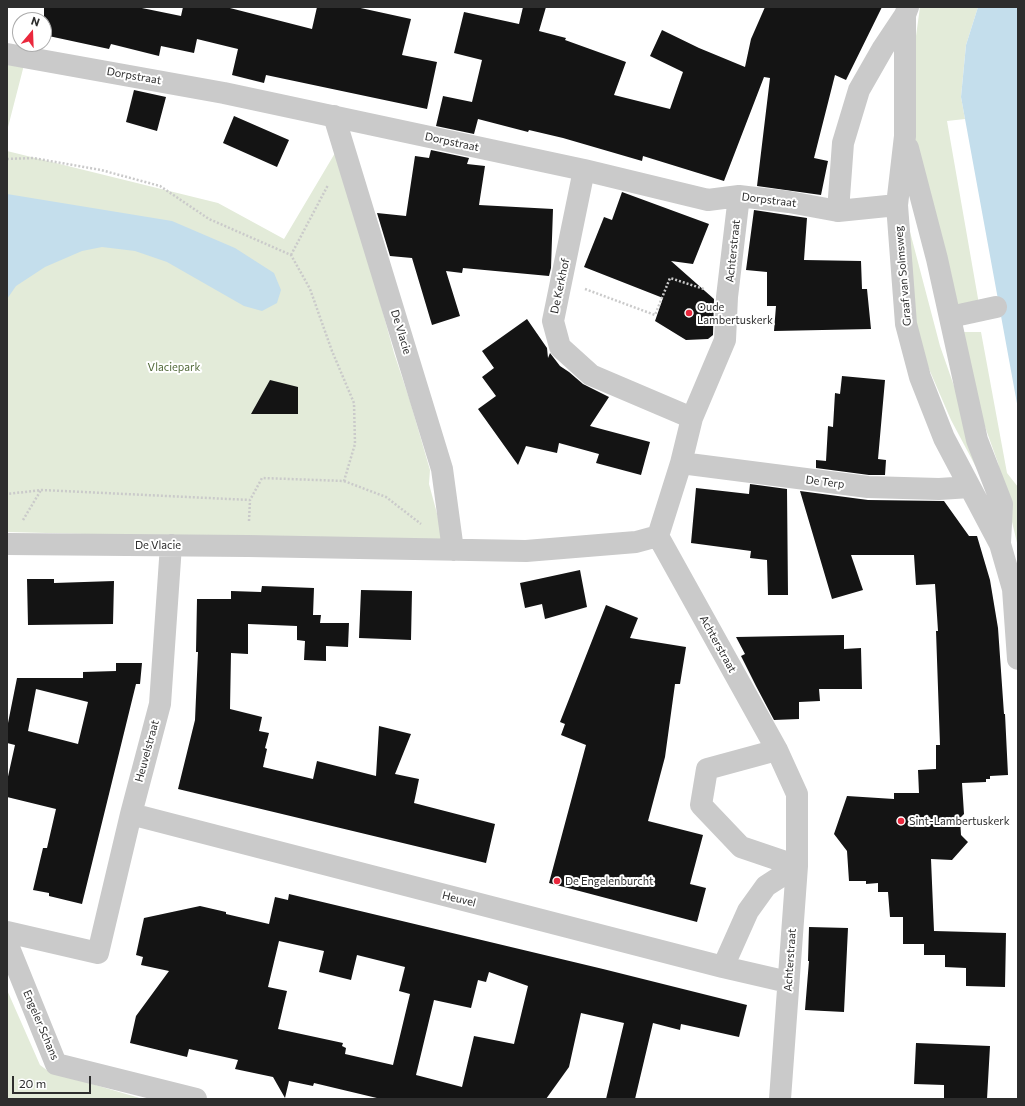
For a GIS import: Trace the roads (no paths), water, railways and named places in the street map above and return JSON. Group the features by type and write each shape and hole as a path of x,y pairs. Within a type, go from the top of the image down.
{"street":[{"name":"Graaf van Solmsweg","path":"906,11 905,136 897,205 906,324 920,377 941,431 1000,544 1013,589 1018,659"},
{"name":"Graaf van Solmsweg","path":"838,211 843,143 859,90 882,48 906,11"},
{"name":"Dorpstraat","path":"7,54 224,92 584,170 708,200 739,196 789,202 838,211 897,205"},
{"name":"De Vlacie","path":"334,116 442,469 453,550"},
{"path":"905,136 937,259 977,440 1002,504 1000,544"},
{"name":"De Kerkhof","path":"584,170 562,281 552,321 560,347 591,375 692,418"},
{"name":"Achterstraat","path":"739,196 727,298 726,340 692,418 681,463 658,536 777,750 797,794 797,866 780,1099"},
{"path":"950,317 996,307"},
{"name":"De Terp","path":"681,463 868,487 939,489 970,487"},
{"name":"De Vlacie","path":"7,544 171,545 526,551 636,542 658,536"},
{"name":"Heuvelstraat","path":"7,932 98,953 131,814 160,704 171,545"},
{"path":"777,750 707,769 701,805 741,847 797,866"},
{"name":"Heuvel","path":"131,814 723,967 788,982"},
{"path":"723,967 748,911 766,886 797,866"},
{"name":"Engeler Schans","path":"7,943 56,1064 196,1099"}],"water":[{"path":"978,7 1018,7 1018,409 961,97 966,45"},
{"path":"7,194 172,221 235,248 274,273 281,290 277,303 262,311 244,306 167,262 135,251 102,247 82,251 45,267 16,286 7,299"}],"place":[{"name":"Oude Lambertuskerk","path":"689,313"},
{"name":"Sint-Lambertuskerk","path":"901,821"},
{"name":"De Engelenburcht","path":"557,881"}],"park label":[{"name":"Vlaciepark","path":"174,367"}]}
